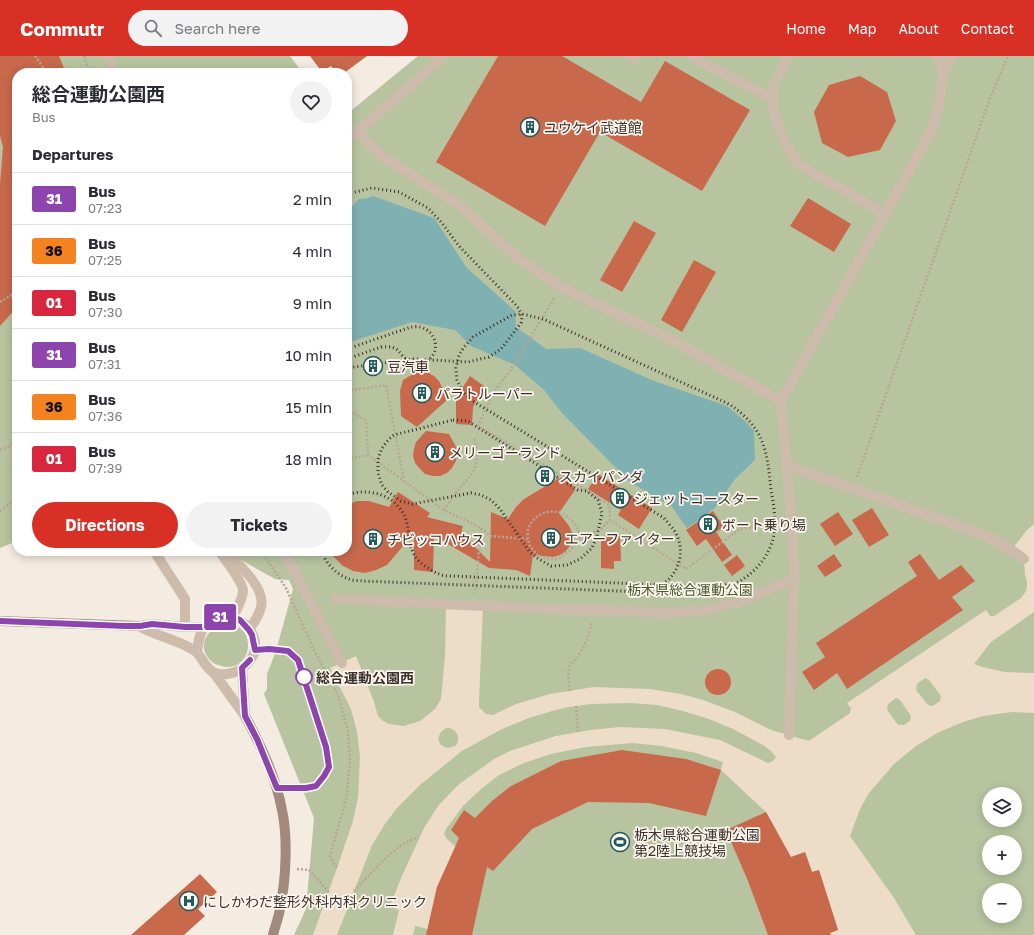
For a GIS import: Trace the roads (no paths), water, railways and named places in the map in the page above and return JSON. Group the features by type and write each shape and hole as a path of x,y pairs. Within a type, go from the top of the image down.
{"street":[{"path":"108,56 112,68"},
{"path":"352,137 444,56"},
{"path":"629,56 634,59 637,56"},
{"path":"692,56 773,99"},
{"path":"789,56 774,85 773,110 782,137 798,164 885,214"},
{"path":"936,56 940,61 943,76"},
{"path":"789,735 794,579 792,523 780,401 932,130 939,106 943,76 947,65 955,56"},
{"path":"358,132 383,157 458,204 518,258 561,287 676,342 780,401"},
{"path":"786,465 957,525 1012,549 1024,559"},
{"path":"157,556 185,599 185,627"},
{"path":"223,556 242,583 243,592 240,604 233,617"},
{"path":"229,556 246,572 260,594 261,606 249,630"},
{"path":"287,556 342,663"},
{"path":"336,599 660,613 700,611 739,602 794,579"},
{"path":"197,652 198,642 205,627 216,618 224,616 233,617 240,620 249,630 252,635 255,650 250,660 242,668 235,672 226,674 214,672"},
{"path":"0,621 140,626 152,624 205,627"},
{"path":"140,626 148,631 180,642 197,652 203,663 214,672 245,716 257,739 277,788 283,811 285,869 280,908 273,935"},
{"path":"242,668 245,716"}],"lane":[{"path":"255,650 269,649 288,651 298,660 326,747 329,767 316,786 306,788 277,788"}],"water":[{"path":"373,196 434,218 467,268 515,311 516,327 546,349 580,348 654,381 727,406 745,421 754,431 755,460 735,479 714,509 687,528 672,507 630,482 562,413 544,390 515,365 471,346 455,330 412,322 352,341 352,207 359,199"}],"railway":[{"path":"352,193 372,188 399,192 428,208 442,223 459,246 515,304 522,317 521,323 501,349 489,357 468,362 413,359 352,367"},
{"path":"522,314 543,319 729,404 741,413 757,431 762,441 768,463 775,524 772,541 765,557 747,576 740,581 730,584 713,587 663,585 675,571 680,555 678,538 674,530 664,518 471,400 462,391 457,380 456,368 459,355 473,337 512,315 522,314"},
{"path":"352,347 411,327 419,327 426,329 433,337 435,342 434,352 427,361"},
{"path":"352,357 381,347 392,347 398,350 410,362"},
{"path":"453,420 468,421 578,490 587,491 598,500 602,513 597,536 592,548 580,559 567,565 551,566 537,558 529,551 500,509 491,500 481,495 471,493 412,504 401,501 388,492 382,485 378,473 378,459 382,448 389,439 394,435 453,420"},
{"path":"352,494 364,492 382,495 396,504 402,511 406,520 411,547 417,559 432,571 440,575 663,585"},
{"path":"324,556 336,572 351,580 362,581 644,592 655,590 663,585"}],"place":[{"name":"ユウケイ武道館","path":"530,127"},
{"name":"豆汽車","path":"373,366"},
{"name":"パラトルーパー","path":"422,393"},
{"name":"メリーゴーランド","path":"435,452"},
{"name":"スカイパンダ","path":"545,476"},
{"name":"ジェットコースター","path":"620,498"},
{"name":"ボート乗り場","path":"708,524"},
{"name":"エアーファイター","path":"551,538"},
{"name":"チビッコハウス","path":"373,539"},
{"name":"総合運動公園西","path":"304,677"},
{"name":"栃木県総合運動公園 第2陸上競技場","path":"620,842"},
{"name":"にしかわだ整形外科内科クリニック","path":"189,901"}],"park label":[{"name":"栃木県総合運動公園","path":"690,589"}]}
